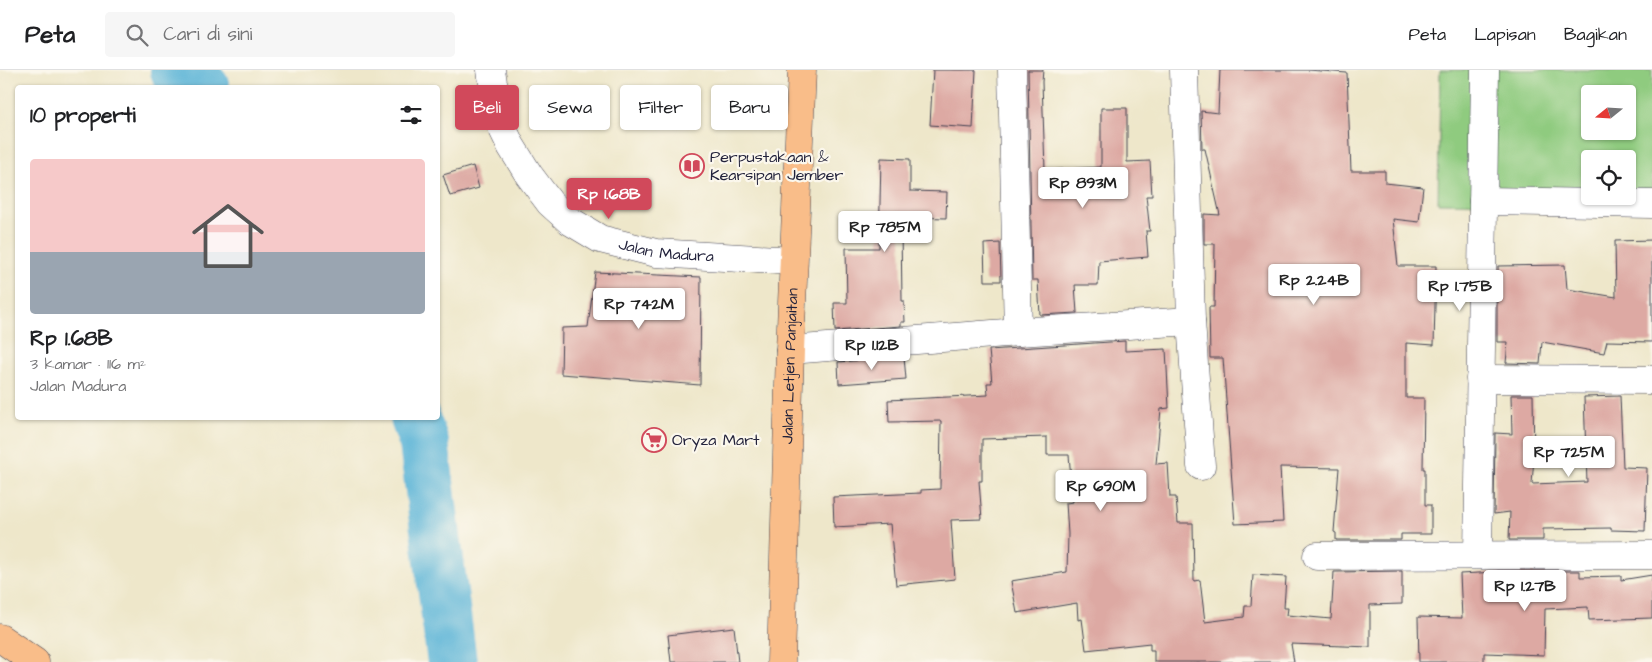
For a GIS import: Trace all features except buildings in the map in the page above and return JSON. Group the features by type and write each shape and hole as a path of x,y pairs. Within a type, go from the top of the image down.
{"main road":[{"name":"Jalan Letjen Panjaitan","path":"781,662 793,261 802,70"},
{"path":"0,638 36,662"}],"street":[{"name":"Jalan Madura","path":"490,70 499,121 511,146 529,175 550,203 570,221 600,239 656,253 793,261"},
{"path":"1012,70 1018,332"},
{"path":"1184,70 1191,321 1201,466"},
{"path":"1478,555 1485,70"},
{"path":"1483,201 1652,204"},
{"path":"790,350 1018,332 1191,321"},
{"path":"1480,379 1652,380"},
{"path":"1317,556 1652,555"}],"green space":[{"path":"1440,70 1652,70 1652,206 1438,203"}],"waterway":[{"path":"175,70 200,85"},
{"path":"416,420 424,443 452,662"}],"place":[{"name":"Perpustakaan & Kearsipan Jember","path":"692,166"},
{"name":"Oryza Mart","path":"654,440"}]}
